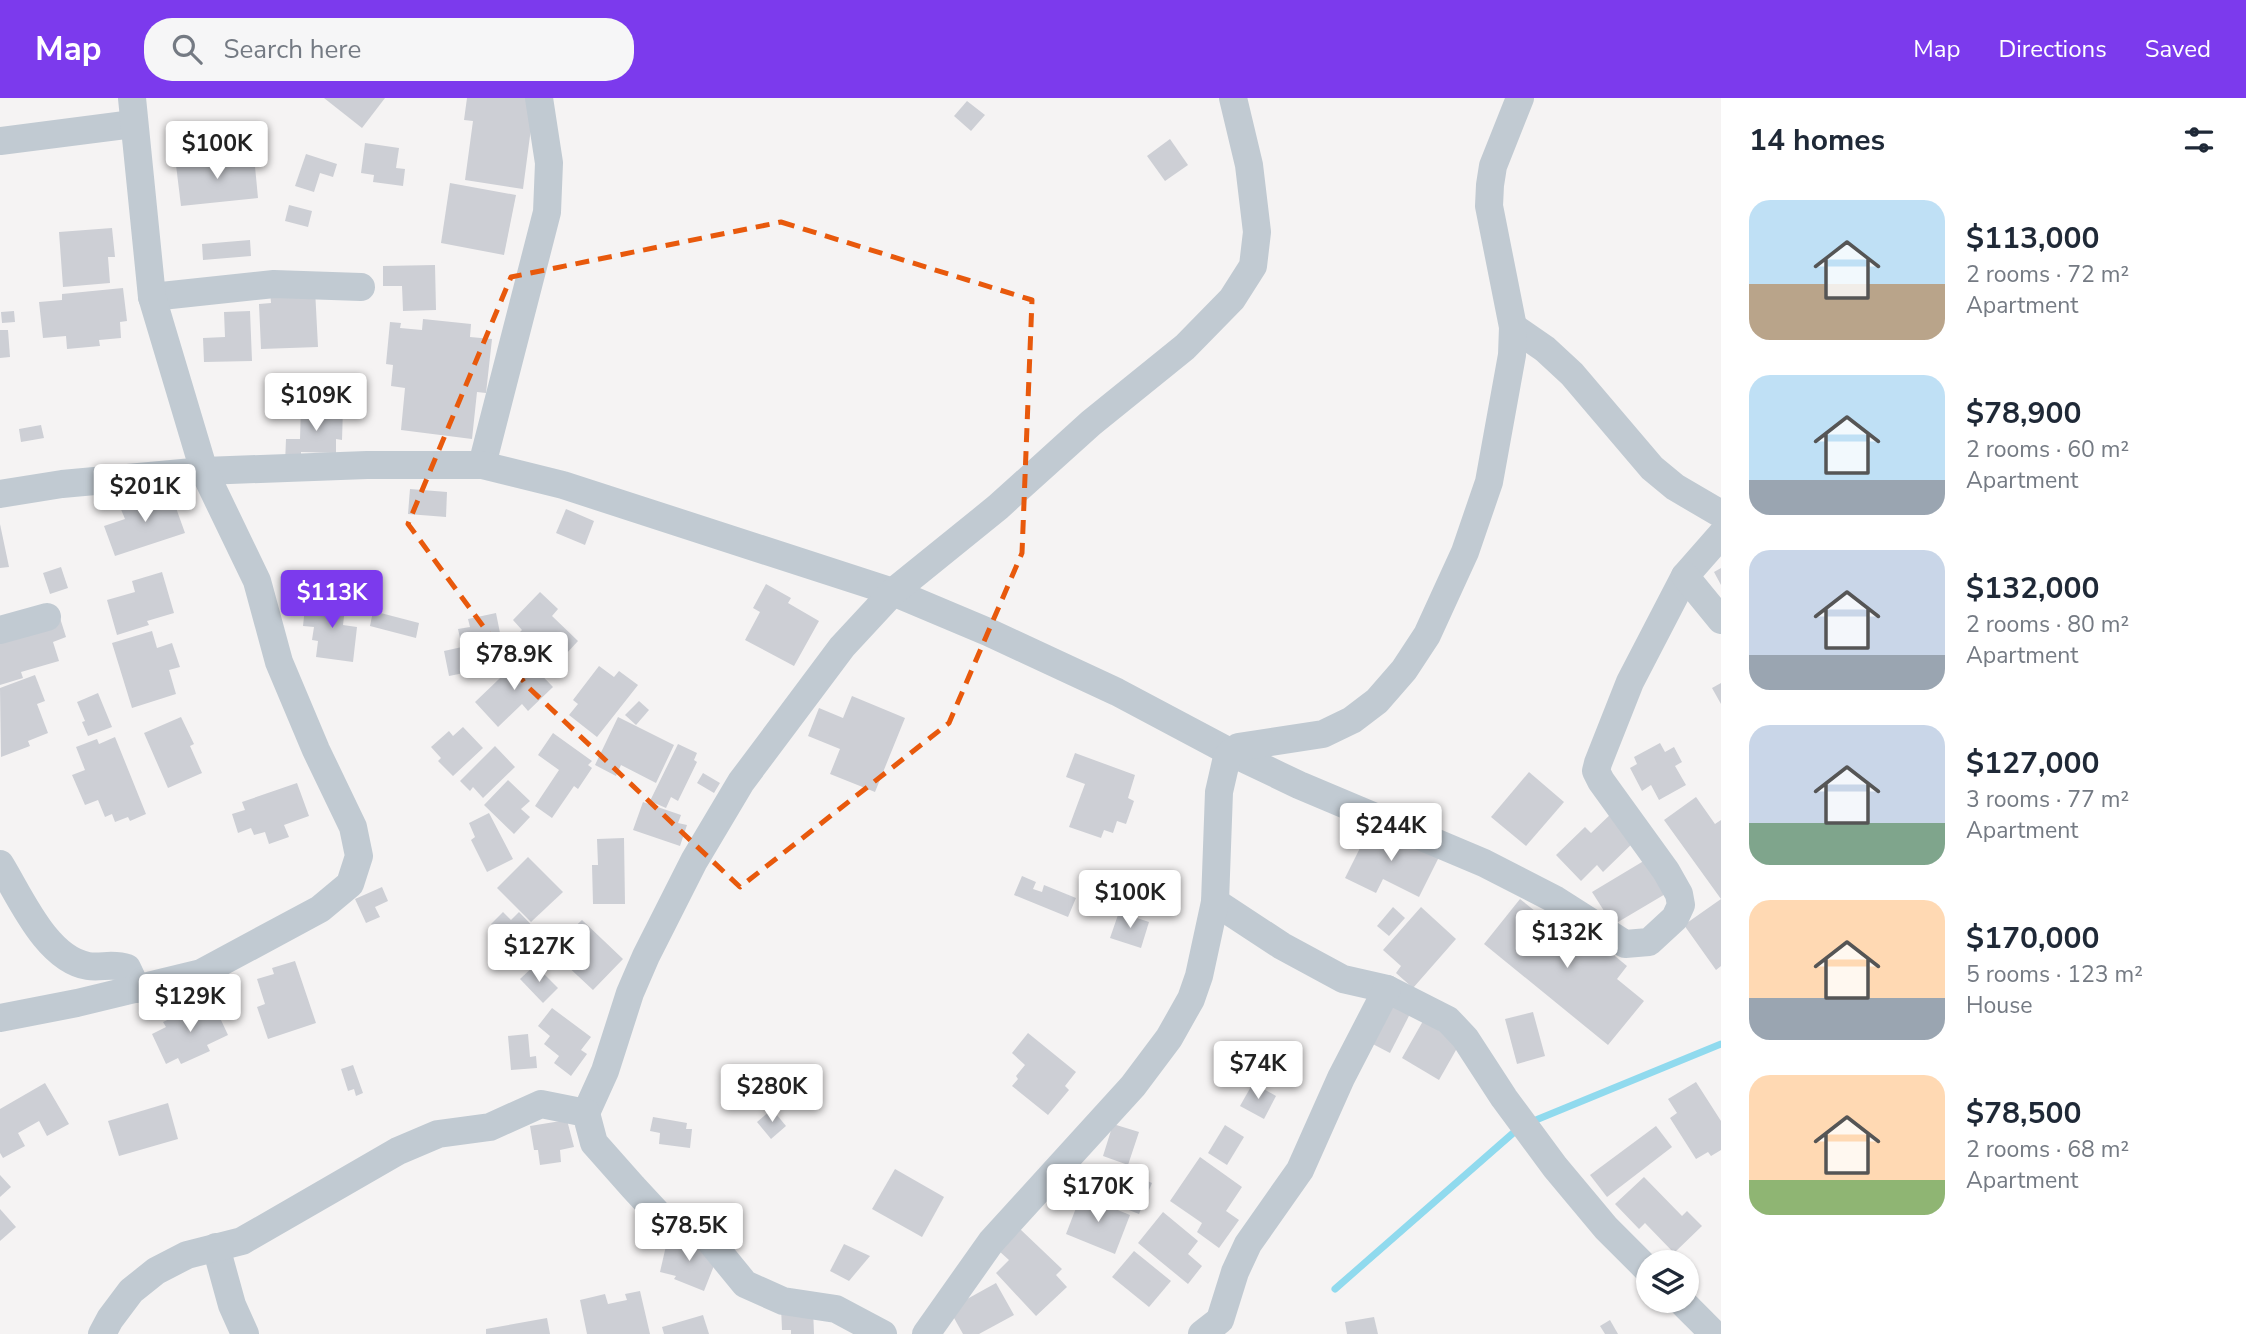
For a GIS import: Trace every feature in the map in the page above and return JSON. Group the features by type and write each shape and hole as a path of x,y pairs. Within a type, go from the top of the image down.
{"street":[{"path":"482,466 547,212 549,163 539,98"},
{"path":"883,1334 835,1308 783,1301 745,1284 705,1235 671,1228 632,1187 594,1143 586,1113 605,1071 641,968 694,861 741,782 842,647 893,592 998,507 1091,423 1185,347 1232,299 1253,266 1257,232 1249,165 1233,98"},
{"path":"926,1334 991,1242 1105,1119 1169,1038 1191,999 1199,976 1214,902 1219,792 1230,752 1251,744 1323,734 1352,720 1377,701 1412,659 1427,635 1465,552 1489,482 1512,355 1513,327 1489,206 1493,166 1520,98"},
{"path":"0,141 133,111 152,297 204,471 257,581 279,662 316,750 353,827 359,856 350,884 320,909 201,973 77,1003 0,1017"},
{"path":"152,297 274,284 361,286"},
{"path":"1513,327 1545,349 1572,374 1652,468 1675,487 1721,514"},
{"path":"0,494 62,484 204,471 367,466 482,466 563,485 893,592 988,632 1117,692 1299,785 1485,863 1556,900 1625,944 1648,942 1675,918 1681,905 1679,894 1666,871 1601,782 1596,771 1630,682 1685,576 1721,535"},
{"path":"1685,576 1721,620"},
{"path":"0,630 47,617"},
{"path":"0,863 28,915 50,943 74,961 89,966 118,965 127,968 137,989"},
{"path":"1214,902 1282,946 1343,979 1387,989 1448,1020 1465,1038 1539,1146 1606,1228 1636,1258"},
{"path":"1202,1334 1220,1320 1235,1272 1248,1244 1300,1170 1341,1078 1387,989"},
{"path":"102,1334 131,1291 156,1270 187,1255 242,1241 398,1151 438,1134 490,1127 541,1104 586,1113"},
{"path":"216,1247 232,1305 245,1334"},
{"path":"1693,1313 1714,1334"}],"highlighted area":[{"path":"781,222 1032,300 1022,553 949,723 740,887 527,686 408,524 511,277"}],"building":[{"path":"324,98 385,98 362,128"},
{"path":"467,98 535,98 523,189 465,180 473,121 464,120"},
{"path":"967,101 985,115 971,131 954,116"},
{"path":"1170,139 1188,165 1165,181 1147,156"},
{"path":"365,143 399,148 396,168 405,169 403,186 373,182 374,175 361,173"},
{"path":"306,154 337,164 333,177 320,173 314,192 295,186"},
{"path":"254,156 258,198 181,206 176,165"},
{"path":"450,183 516,195 504,255 441,243"},
{"path":"289,205 312,211 308,227 285,221"},
{"path":"112,228 115,257 108,257 110,283 63,287 59,232"},
{"path":"250,240 251,256 203,260 202,244"},
{"path":"435,265 436,310 403,311 402,286 383,286 383,266"},
{"path":"123,288 127,321 120,322 121,338 99,340 100,346 67,349 66,336 43,338 39,302 62,300 62,294"},
{"path":"315,289 318,347 261,349 259,304 271,303 270,290"},
{"path":"14,311 15,322 2,323 1,312"},
{"path":"250,311 252,361 204,362 203,338 225,337 224,312"},
{"path":"423,319 471,324 470,337 492,339 486,393 477,392 472,439 401,430 405,388 391,386 393,365 386,364 390,322 401,323 400,328 422,330"},
{"path":"0,330 8,330 10,357 0,358"},
{"path":"301,406 343,408 342,440 336,439 336,453 301,452 301,465 285,464 286,439 300,439"},
{"path":"41,425 44,438 21,442 19,429"},
{"path":"410,489 447,492 446,517 408,514"},
{"path":"170,491 185,533 115,556 104,526 125,519 120,507"},
{"path":"566,509 594,521 585,545 556,533"},
{"path":"0,524 9,567 0,568"},
{"path":"61,567 68,588 50,594 43,573"},
{"path":"1721,568 1721,585 1714,572"},
{"path":"162,572 174,613 147,621 149,625 117,635 107,600 135,592 132,581"},
{"path":"766,584 791,598 788,603 819,621 794,666 745,640 760,612 753,608"},
{"path":"540,592 558,609 552,616 578,641 566,654 563,651 549,664 518,634 522,630 513,620"},
{"path":"323,597 346,599 343,625 357,627 353,662 316,657 318,641 312,640 314,627 303,626 305,607 322,609"},
{"path":"373,611 419,623 416,638 370,626"},
{"path":"496,613 505,658 482,662 484,669 449,676 444,651 462,647 458,629 470,627 468,619"},
{"path":"60,618 66,637 53,642 59,661 21,672 23,678 0,685 0,637"},
{"path":"152,631 157,648 172,643 180,667 169,670 176,694 132,708 112,643"},
{"path":"523,656 553,687 528,711 522,704 498,727 475,702"},
{"path":"599,666 614,677 619,671 638,685 597,737 569,715 578,704 573,700"},
{"path":"35,675 45,701 37,704 48,733 28,741 30,746 1,757 0,688"},
{"path":"1721,683 1721,704 1712,688"},
{"path":"98,693 112,727 88,736 77,702"},
{"path":"852,696 905,718 875,792 830,774 840,749 808,736 819,708 843,718"},
{"path":"639,701 649,710 636,725 625,715"},
{"path":"181,717 194,744 190,746 202,773 168,788 144,733"},
{"path":"618,717 674,745 656,783 621,765 616,776 595,765"},
{"path":"463,727 483,748 453,776 438,761 441,758 431,747 449,731 453,736"},
{"path":"553,733 592,761 588,765 592,768 578,789 574,786 552,818 535,806 559,770 538,755"},
{"path":"115,737 146,814 130,821 128,817 115,822 112,814 105,817 98,800 85,805 72,775 85,770 76,747 97,739 99,744"},
{"path":"1660,743 1665,752 1674,747 1682,762 1675,766 1686,785 1659,800 1651,785 1642,791 1630,768 1637,764 1634,757"},
{"path":"678,744 697,753 694,760 697,762 678,801 671,797 666,808 650,801"},
{"path":"495,746 515,767 483,798 473,787 470,791 460,781"},
{"path":"1075,753 1135,775 1128,798 1134,801 1126,824 1117,821 1113,833 1104,830 1101,838 1069,827 1085,784 1066,777"},
{"path":"1529,772 1564,802 1526,846 1491,817"},
{"path":"703,773 720,783 714,793 697,783"},
{"path":"508,780 530,801 521,809 530,817 514,834 484,805"},
{"path":"297,783 309,816 284,825 289,837 269,844 265,832 254,835 251,828 238,833 232,814 245,810 242,802"},
{"path":"1696,797 1715,824 1721,820 1721,899 1664,820"},
{"path":"643,802 681,815 678,823 687,825 680,846 633,830"},
{"path":"1613,812 1638,838 1603,872 1597,865 1581,881 1556,855 1585,827 1591,833"},
{"path":"489,813 513,859 487,872 471,840 475,837 469,823"},
{"path":"1372,824 1439,857 1419,897 1383,879 1376,893 1345,878"},
{"path":"624,838 625,904 593,904 592,865 598,865 597,839"},
{"path":"528,857 563,892 531,922 497,888"},
{"path":"1647,859 1667,893 1613,925 1592,892"},
{"path":"1022,876 1036,882 1033,889 1042,892 1044,885 1076,898 1068,917 1014,895"},
{"path":"382,887 388,901 375,907 380,917 366,923 355,899"},
{"path":"1520,899 1565,935 1575,923 1627,966 1617,979 1644,1001 1608,1045 1484,944"},
{"path":"1721,899 1721,966 1716,970 1684,925"},
{"path":"1393,907 1405,918 1389,936 1377,926"},
{"path":"1421,907 1456,939 1413,988 1396,973 1401,966 1383,950"},
{"path":"503,912 511,920 519,912 546,940 516,970 491,944 501,934 491,924"},
{"path":"1119,912 1149,922 1141,948 1110,938"},
{"path":"582,920 623,959 593,990 563,962 579,946 567,934"},
{"path":"295,961 316,1023 268,1039 257,1007 265,1004 257,979 274,974 272,968"},
{"path":"535,965 558,988 543,1003 520,979"},
{"path":"1390,996 1413,1008 1390,1053 1367,1041"},
{"path":"199,1005 202,1011 214,1005 228,1035 207,1045 210,1051 181,1064 178,1058 166,1064 152,1034 166,1027 163,1022"},
{"path":"552,1008 591,1037 581,1050 587,1054 571,1076 554,1063 559,1056 544,1044 550,1036 538,1026"},
{"path":"1533,1012 1545,1056 1517,1064 1505,1019"},
{"path":"1423,1021 1460,1043 1439,1080 1402,1058"},
{"path":"1028,1033 1076,1072 1065,1086 1069,1090 1048,1115 1012,1086 1025,1065 1012,1053"},
{"path":"528,1034 530,1057 536,1056 537,1068 511,1070 508,1036"},
{"path":"353,1065 363,1093 356,1096 354,1089 348,1091 341,1069"},
{"path":"1696,1082 1721,1121 1721,1150 1711,1156 1708,1152 1696,1159 1670,1118 1677,1113 1668,1099"},
{"path":"45,1083 69,1124 47,1136 39,1121 18,1133 25,1146 3,1158 0,1153 0,1109"},
{"path":"1253,1083 1276,1096 1264,1119 1240,1106"},
{"path":"168,1103 178,1139 119,1156 108,1121"},
{"path":"772,1109 786,1126 771,1139 757,1122"},
{"path":"653,1117 687,1123 686,1129 692,1129 690,1148 659,1144 660,1133 650,1131"},
{"path":"567,1120 574,1147 560,1150 561,1162 540,1165 530,1126"},
{"path":"1113,1124 1139,1132 1128,1165 1103,1156"},
{"path":"1225,1125 1244,1137 1227,1165 1208,1153"},
{"path":"1656,1126 1672,1147 1607,1197 1590,1175"},
{"path":"1200,1157 1242,1187 1226,1211 1239,1220 1219,1248 1197,1232 1202,1223 1170,1201"},
{"path":"1113,1167 1152,1183 1139,1214 1101,1199"},
{"path":"895,1169 944,1197 922,1237 872,1209"},
{"path":"0,1175 11,1187 0,1197"},
{"path":"1644,1177 1682,1216 1687,1211 1702,1226 1677,1250 1671,1250 1645,1223 1639,1229 1615,1204"},
{"path":"1081,1195 1130,1215 1115,1254 1066,1234"},
{"path":"0,1209 16,1227 0,1241"},
{"path":"1163,1212 1198,1241 1188,1254 1202,1266 1188,1284 1138,1243"},
{"path":"1020,1229 1062,1269 1056,1275 1067,1287 1036,1316 996,1273 1009,1260 999,1251"},
{"path":"668,1237 709,1247 717,1258 704,1291 674,1279 676,1276 660,1272"},
{"path":"844,1244 870,1256 849,1281 830,1271"},
{"path":"1134,1251 1171,1281 1149,1307 1112,1277"},
{"path":"996,1283 1014,1315 979,1334 963,1334 949,1309"},
{"path":"640,1291 650,1334 587,1334 580,1300 605,1294 608,1304 627,1300 625,1294"},
{"path":"781,1307 813,1308 814,1334 791,1334 791,1330 782,1330"},
{"path":"703,1315 709,1334 664,1334 662,1327"},
{"path":"1374,1317 1378,1334 1347,1334 1345,1322"},
{"path":"547,1318 550,1334 486,1334 486,1329"},
{"path":"1610,1320 1618,1334 1605,1334 1600,1326"}],"waterway":[{"path":"1531,1122 1721,1044"},
{"path":"1335,1289 1520,1127"}]}
